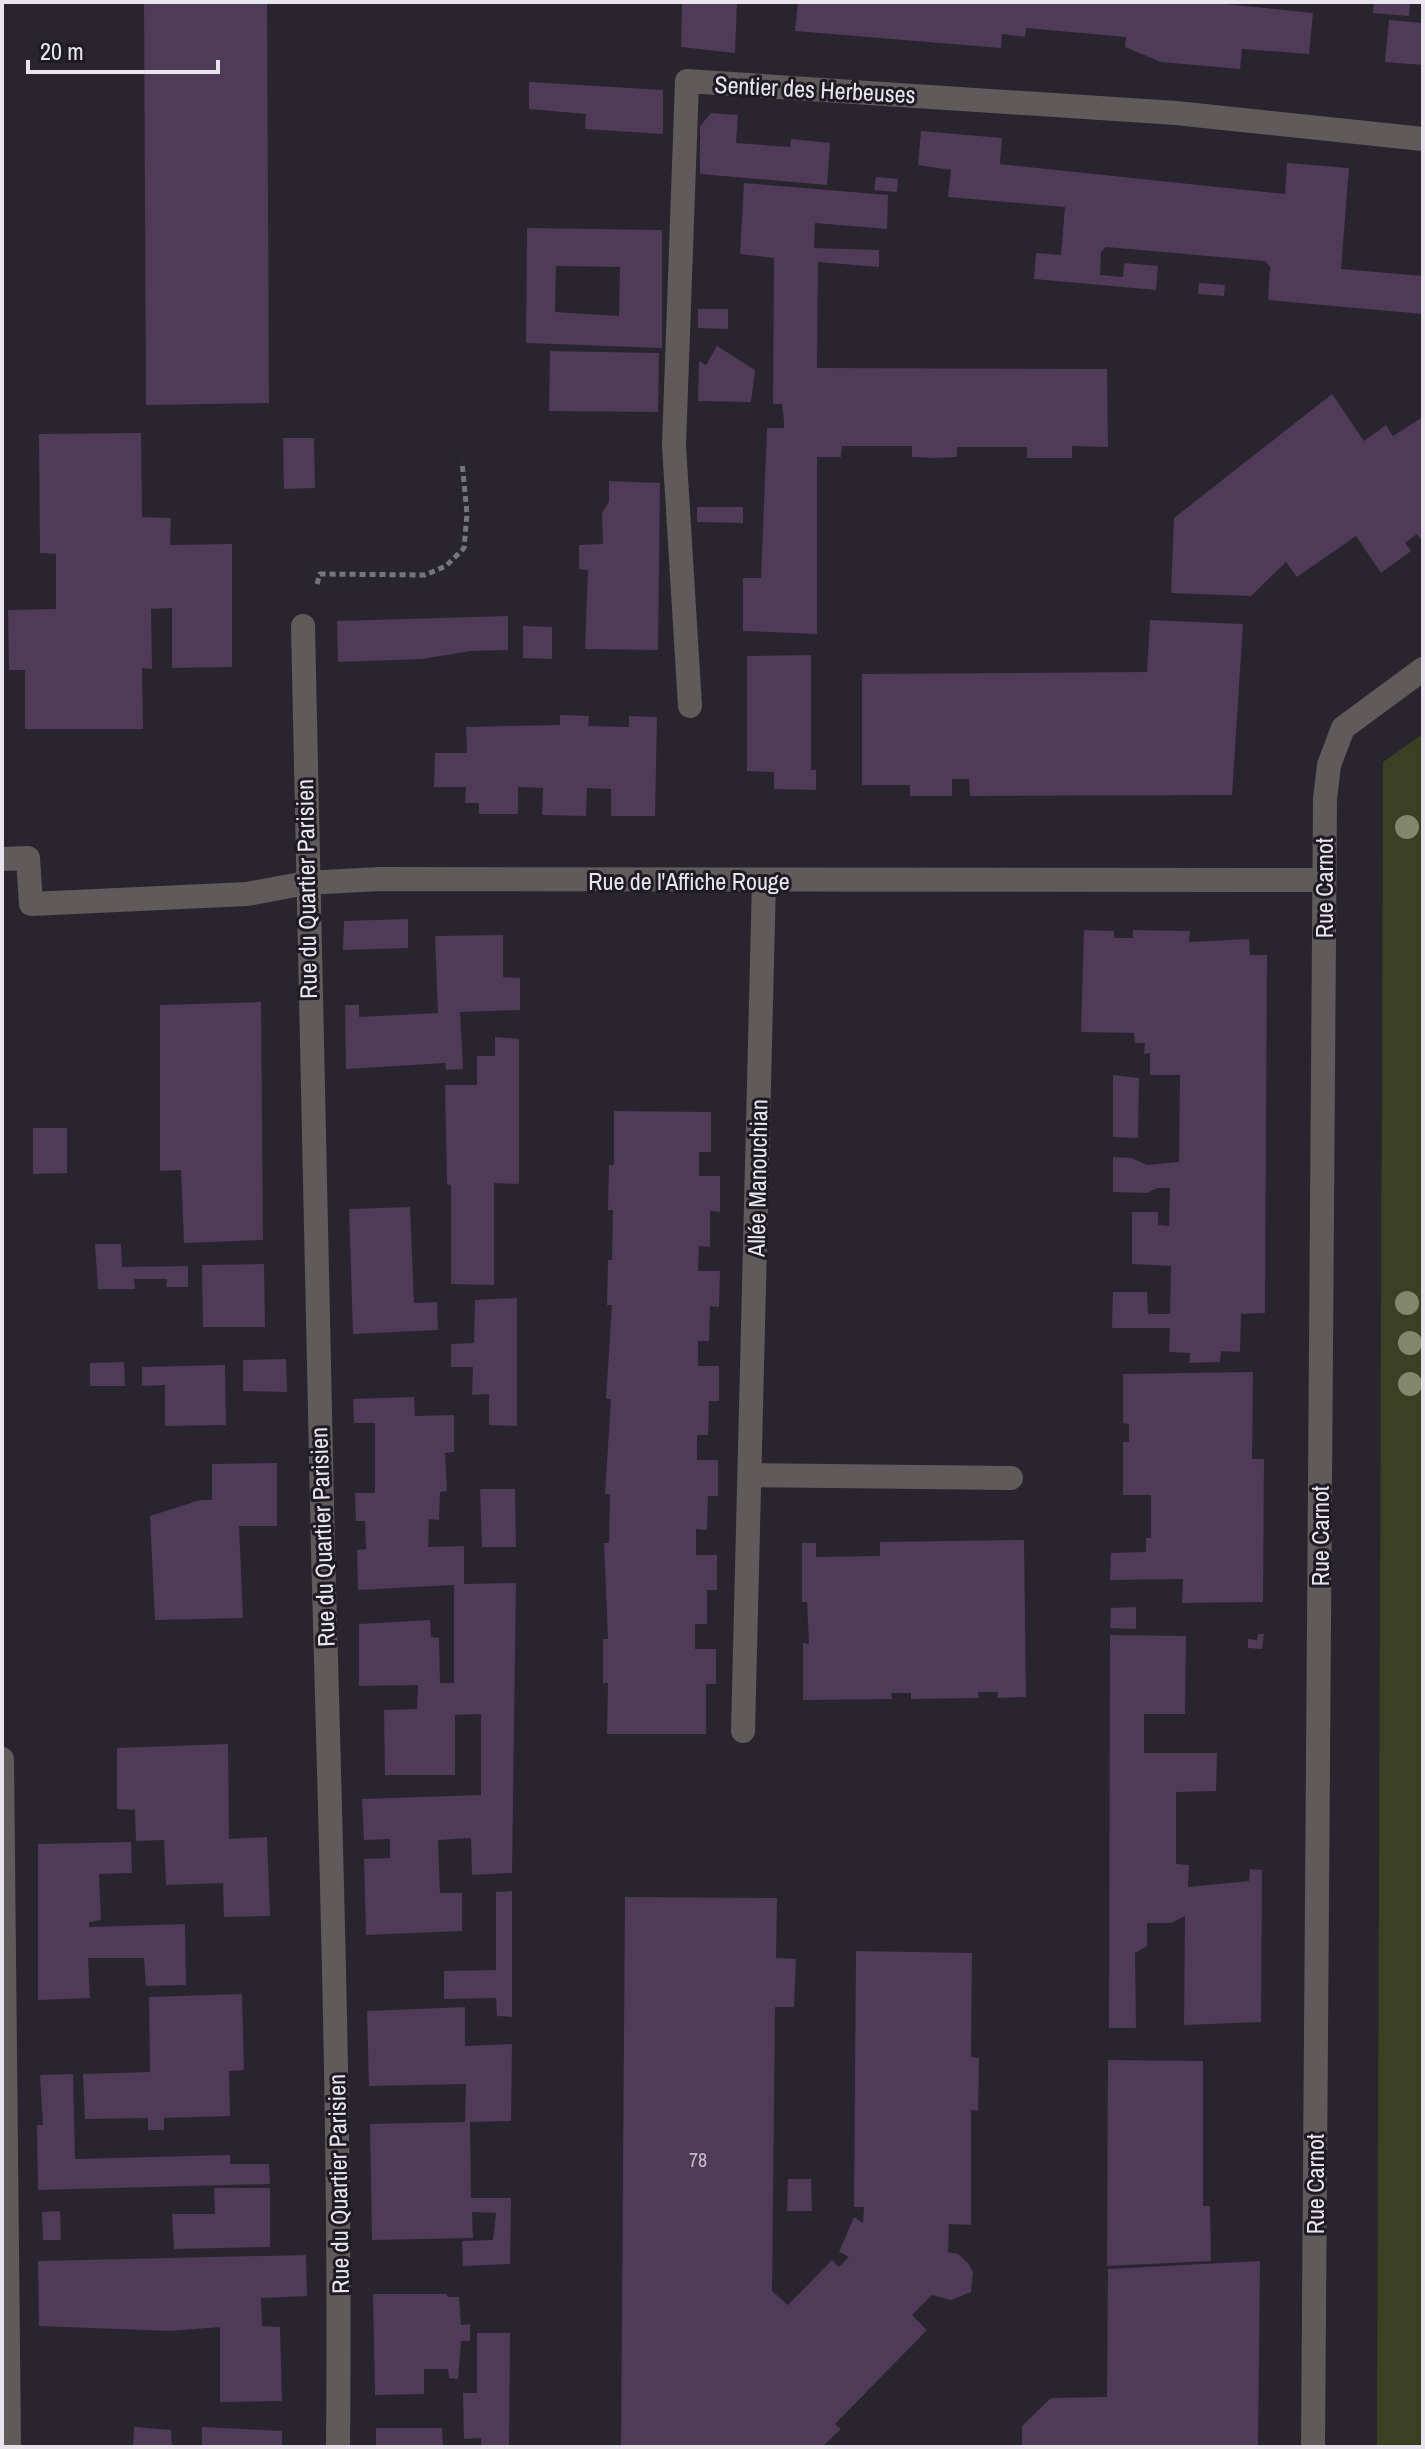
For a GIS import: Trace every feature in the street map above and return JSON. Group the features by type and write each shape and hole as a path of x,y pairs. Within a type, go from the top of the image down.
{"street":[{"name":"Sentier des Herbeuses","path":"690,706 674,445 687,81 1176,113 1423,139"},
{"name":"Rue du Quartier Parisien","path":"303,626 306,883 335,1900 340,2259 338,2447"},
{"name":"Rue Carnot","path":"1313,2447 1323,880 1329,765 1343,728 1423,669"},
{"name":"Rue de l'Affiche Rouge","path":"2,859 28,858 31,904 247,894 306,883 380,879 1323,880"},
{"name":"Allée Manouchian","path":"743,1731 764,881"},
{"path":"750,1475 1011,1478"},
{"path":"2,1759 9,2447"}],"path":[{"path":"303,626 320,574 425,575 446,566 464,548 467,514 462,462"}],"green space":[{"path":"1423,734 1423,2447 1377,2447 1383,762"}],"building":[{"path":"144,2 267,2 269,403 146,405"},
{"path":"682,2 737,2 735,53 681,47"},
{"path":"798,2 1206,2 1313,13 1309,54 1242,49 1240,69 1161,62 1125,47 1126,37 1026,28 1025,37 1002,34 1001,48 795,31"},
{"path":"1374,2 1410,2 1409,16 1373,13"},
{"path":"1389,20 1423,23 1423,65 1385,62"},
{"path":"529,82 663,90 663,134 585,129 586,114 529,109"},
{"path":"711,113 738,115 736,143 790,147 791,139 830,143 827,185 700,174 700,126"},
{"path":"921,131 1002,138 1000,164 1285,194 1287,163 1349,168 1341,269 1423,276 1423,314 1268,300 1270,267 1265,261 1106,247 1101,252 1100,275 1123,277 1124,263 1158,266 1156,290 1034,279 1036,253 1061,255 1065,207 948,197 951,170 918,165"},
{"path":"876,177 898,179 897,192 874,190"},
{"path":"744,183 888,195 887,229 815,223 814,248 879,250 879,267 818,262 817,368 1107,369 1108,447 1072,446 1072,458 1027,458 1027,447 957,447 957,457 912,457 912,446 842,446 841,457 817,457 817,634 743,631 743,578 761,578 767,428 784,428 782,404 773,404 774,258 740,254"},
{"path":"527,228 662,230 662,348 526,343","holes":["556,266 620,267 619,316 555,312"]},
{"path":"1199,283 1225,285 1224,296 1198,294"},
{"path":"698,309 728,309 728,329 698,328"},
{"path":"717,346 755,370 751,402 698,401 699,361 706,365"},
{"path":"550,351 659,353 658,412 549,411"},
{"path":"1332,394 1364,441 1386,425 1393,436 1423,417 1423,542 1417,534 1405,543 1411,551 1381,573 1356,536 1297,577 1286,562 1251,596 1171,593 1174,518"},
{"path":"141,433 142,517 171,518 170,545 232,544 232,667 172,668 172,608 151,609 152,669 142,668 143,729 25,729 25,670 9,670 8,610 56,609 56,554 40,553 39,434"},
{"path":"283,438 314,438 315,488 284,489"},
{"path":"609,481 660,483 658,650 585,649 588,570 579,569 579,545 603,544 602,513 609,502"},
{"path":"697,507 743,507 743,523 697,522"},
{"path":"508,616 508,650 471,651 422,659 338,662 337,621"},
{"path":"1150,620 1243,624 1232,795 970,796 969,779 952,779 952,796 910,796 910,785 862,785 862,674 1147,672"},
{"path":"523,626 552,627 552,659 523,658"},
{"path":"811,655 811,770 816,770 816,790 774,789 774,772 747,771 747,656"},
{"path":"560,715 589,716 588,726 629,727 629,716 657,717 655,816 611,816 611,789 587,788 586,816 542,815 543,788 518,787 518,814 479,814 479,803 465,803 466,787 434,787 435,753 467,753 466,727 560,725"},
{"path":"408,919 408,948 343,950 344,921"},
{"path":"1084,930 1114,931 1114,938 1133,938 1133,930 1190,931 1189,942 1249,939 1250,955 1267,955 1265,1313 1241,1314 1240,1352 1221,1351 1220,1362 1189,1363 1190,1353 1169,1352 1170,1328 1112,1328 1113,1292 1147,1292 1148,1314 1170,1314 1171,1266 1132,1264 1132,1212 1158,1212 1158,1225 1169,1226 1170,1188 1157,1188 1147,1193 1113,1192 1113,1157 1131,1158 1147,1165 1179,1162 1180,1075 1150,1075 1150,1053 1144,1054 1145,1043 1135,1043 1134,1033 1081,1032"},
{"path":"503,935 503,977 520,978 520,1010 460,1012 463,1069 446,1070 445,1063 346,1069 345,1005 359,1005 359,1017 438,1013 435,936"},
{"path":"261,1002 263,1240 184,1243 181,1170 160,1171 160,1005"},
{"path":"495,1037 519,1039 519,1184 494,1183 494,1285 451,1284 451,1185 447,1184 445,1085 477,1085 477,1056 495,1056"},
{"path":"1113,1075 1139,1078 1138,1138 1113,1137"},
{"path":"614,1111 711,1112 711,1152 699,1152 699,1176 720,1176 720,1212 710,1211 710,1247 699,1246 698,1271 720,1271 719,1307 710,1306 709,1341 698,1341 698,1366 719,1366 719,1401 709,1401 708,1435 697,1435 697,1460 718,1460 718,1496 708,1496 707,1530 696,1529 696,1555 717,1555 717,1590 707,1590 707,1624 695,1624 695,1649 716,1649 716,1684 706,1684 706,1734 607,1734 608,1683 603,1683 603,1639 608,1639 604,1543 609,1543 610,1494 605,1494 611,1399 606,1399 612,1305 607,1305 613,1210 608,1210 609,1165 614,1165"},
{"path":"33,1128 67,1128 67,1173 33,1174"},
{"path":"410,1207 414,1303 437,1302 438,1330 353,1334 349,1209"},
{"path":"95,1244 121,1244 122,1267 188,1266 188,1287 166,1287 167,1279 134,1279 135,1289 98,1289"},
{"path":"264,1264 265,1327 203,1327 202,1265"},
{"path":"517,1298 517,1426 489,1425 489,1394 472,1395 473,1367 451,1367 451,1344 474,1343 475,1300"},
{"path":"286,1359 287,1392 243,1391 243,1360"},
{"path":"124,1362 125,1386 90,1386 90,1363"},
{"path":"225,1365 226,1425 165,1426 165,1385 142,1386 142,1367"},
{"path":"1253,1372 1252,1459 1264,1459 1263,1602 1182,1603 1183,1579 1110,1580 1111,1553 1146,1552 1146,1538 1151,1538 1151,1495 1123,1495 1123,1442 1129,1442 1129,1424 1123,1423 1123,1374"},
{"path":"414,1397 415,1416 454,1415 454,1452 445,1453 447,1491 440,1492 439,1520 429,1519 428,1547 464,1546 464,1584 516,1583 512,1873 472,1875 471,1838 438,1840 440,1893 462,1893 462,1931 366,1935 364,1859 390,1858 390,1839 364,1840 362,1799 481,1795 481,1714 455,1715 455,1775 385,1775 384,1710 417,1709 418,1685 359,1686 359,1624 430,1620 431,1637 439,1638 440,1683 454,1683 454,1585 358,1590 357,1550 366,1549 365,1521 356,1521 355,1493 375,1493 375,1423 354,1423 353,1399"},
{"path":"277,1463 277,1526 239,1526 243,1618 155,1620 150,1516 200,1500 212,1500 212,1464"},
{"path":"480,1489 515,1489 516,1547 482,1547"},
{"path":"1024,1540 1026,1697 997,1698 998,1692 978,1692 979,1698 911,1699 911,1693 891,1693 892,1699 803,1700 803,1643 809,1644 807,1602 802,1602 802,1543 816,1543 816,1557 880,1556 880,1542"},
{"path":"1136,1607 1136,1629 1110,1628 1111,1608"},
{"path":"1258,1634 1264,1634 1262,1649 1248,1648 1248,1639 1257,1640"},
{"path":"1110,1635 1186,1636 1185,1714 1144,1714 1144,1753 1217,1753 1216,1791 1176,1792 1176,1864 1189,1865 1188,1887 1249,1881 1250,1869 1262,1870 1261,2022 1184,2025 1185,1916 1171,1923 1147,1923 1147,1946 1135,1953 1136,2028 1109,2028"},
{"path":"228,1744 229,1839 267,1837 270,1916 224,1917 223,1883 166,1885 164,1840 136,1841 135,1810 117,1809 117,1748"},
{"path":"131,1842 132,1873 99,1874 101,1920 89,1922 89,1927 185,1924 186,1985 146,1986 144,1958 88,1958 90,1998 38,2000 38,1844"},
{"path":"512,1891 512,2017 497,2016 496,1998 444,1999 444,1971 496,1970 496,1892"},
{"path":"625,1897 777,1898 776,1958 796,1959 794,2007 775,2007 772,2291 788,2305 832,2260 839,2267 849,2257 839,2252 854,2217 863,2223 864,2207 854,2207 856,1951 972,1953 971,2057 979,2058 978,2111 971,2110 971,2225 949,2224 948,2252 958,2254 968,2263 973,2272 971,2292 951,2300 932,2295 912,2315 927,2330 835,2424 841,2429 822,2447 621,2447"},
{"path":"242,1994 244,2070 229,2071 230,2116 164,2118 164,2130 148,2130 148,2118 85,2119 83,2074 150,2072 149,1997"},
{"path":"465,2007 465,2046 512,2044 511,2121 470,2122 471,2198 511,2198 510,2264 463,2266 462,2241 493,2240 496,2213 472,2212 473,2238 372,2240 370,2124 465,2122 466,2084 369,2086 367,2011"},
{"path":"1108,2060 1203,2061 1203,2206 1210,2206 1211,2261 1107,2266"},
{"path":"73,2074 75,2159 230,2155 230,2164 269,2164 270,2184 38,2190 37,2125 43,2125 40,2075"},
{"path":"788,2179 811,2179 812,2211 787,2211"},
{"path":"214,2188 270,2188 270,2247 174,2249 172,2214 215,2214"},
{"path":"60,2211 61,2240 43,2240 42,2212"},
{"path":"306,2255 307,2296 261,2298 262,2326 280,2327 282,2401 220,2402 220,2327 170,2331 39,2326 38,2261"},
{"path":"1260,2261 1258,2447 1022,2447 1022,2426 1051,2398 1107,2397 1108,2269"},
{"path":"373,2294 446,2294 448,2297 459,2297 461,2325 470,2324 470,2341 461,2341 458,2379 449,2378 448,2369 424,2369 424,2394 375,2395"},
{"path":"477,2333 510,2333 509,2447 481,2446 481,2438 464,2439 463,2393 477,2393"},
{"path":"134,2427 171,2430 172,2447 133,2447"},
{"path":"202,2427 282,2431 282,2447 202,2447"},
{"path":"376,2428 442,2428 443,2447 376,2447"}]}
